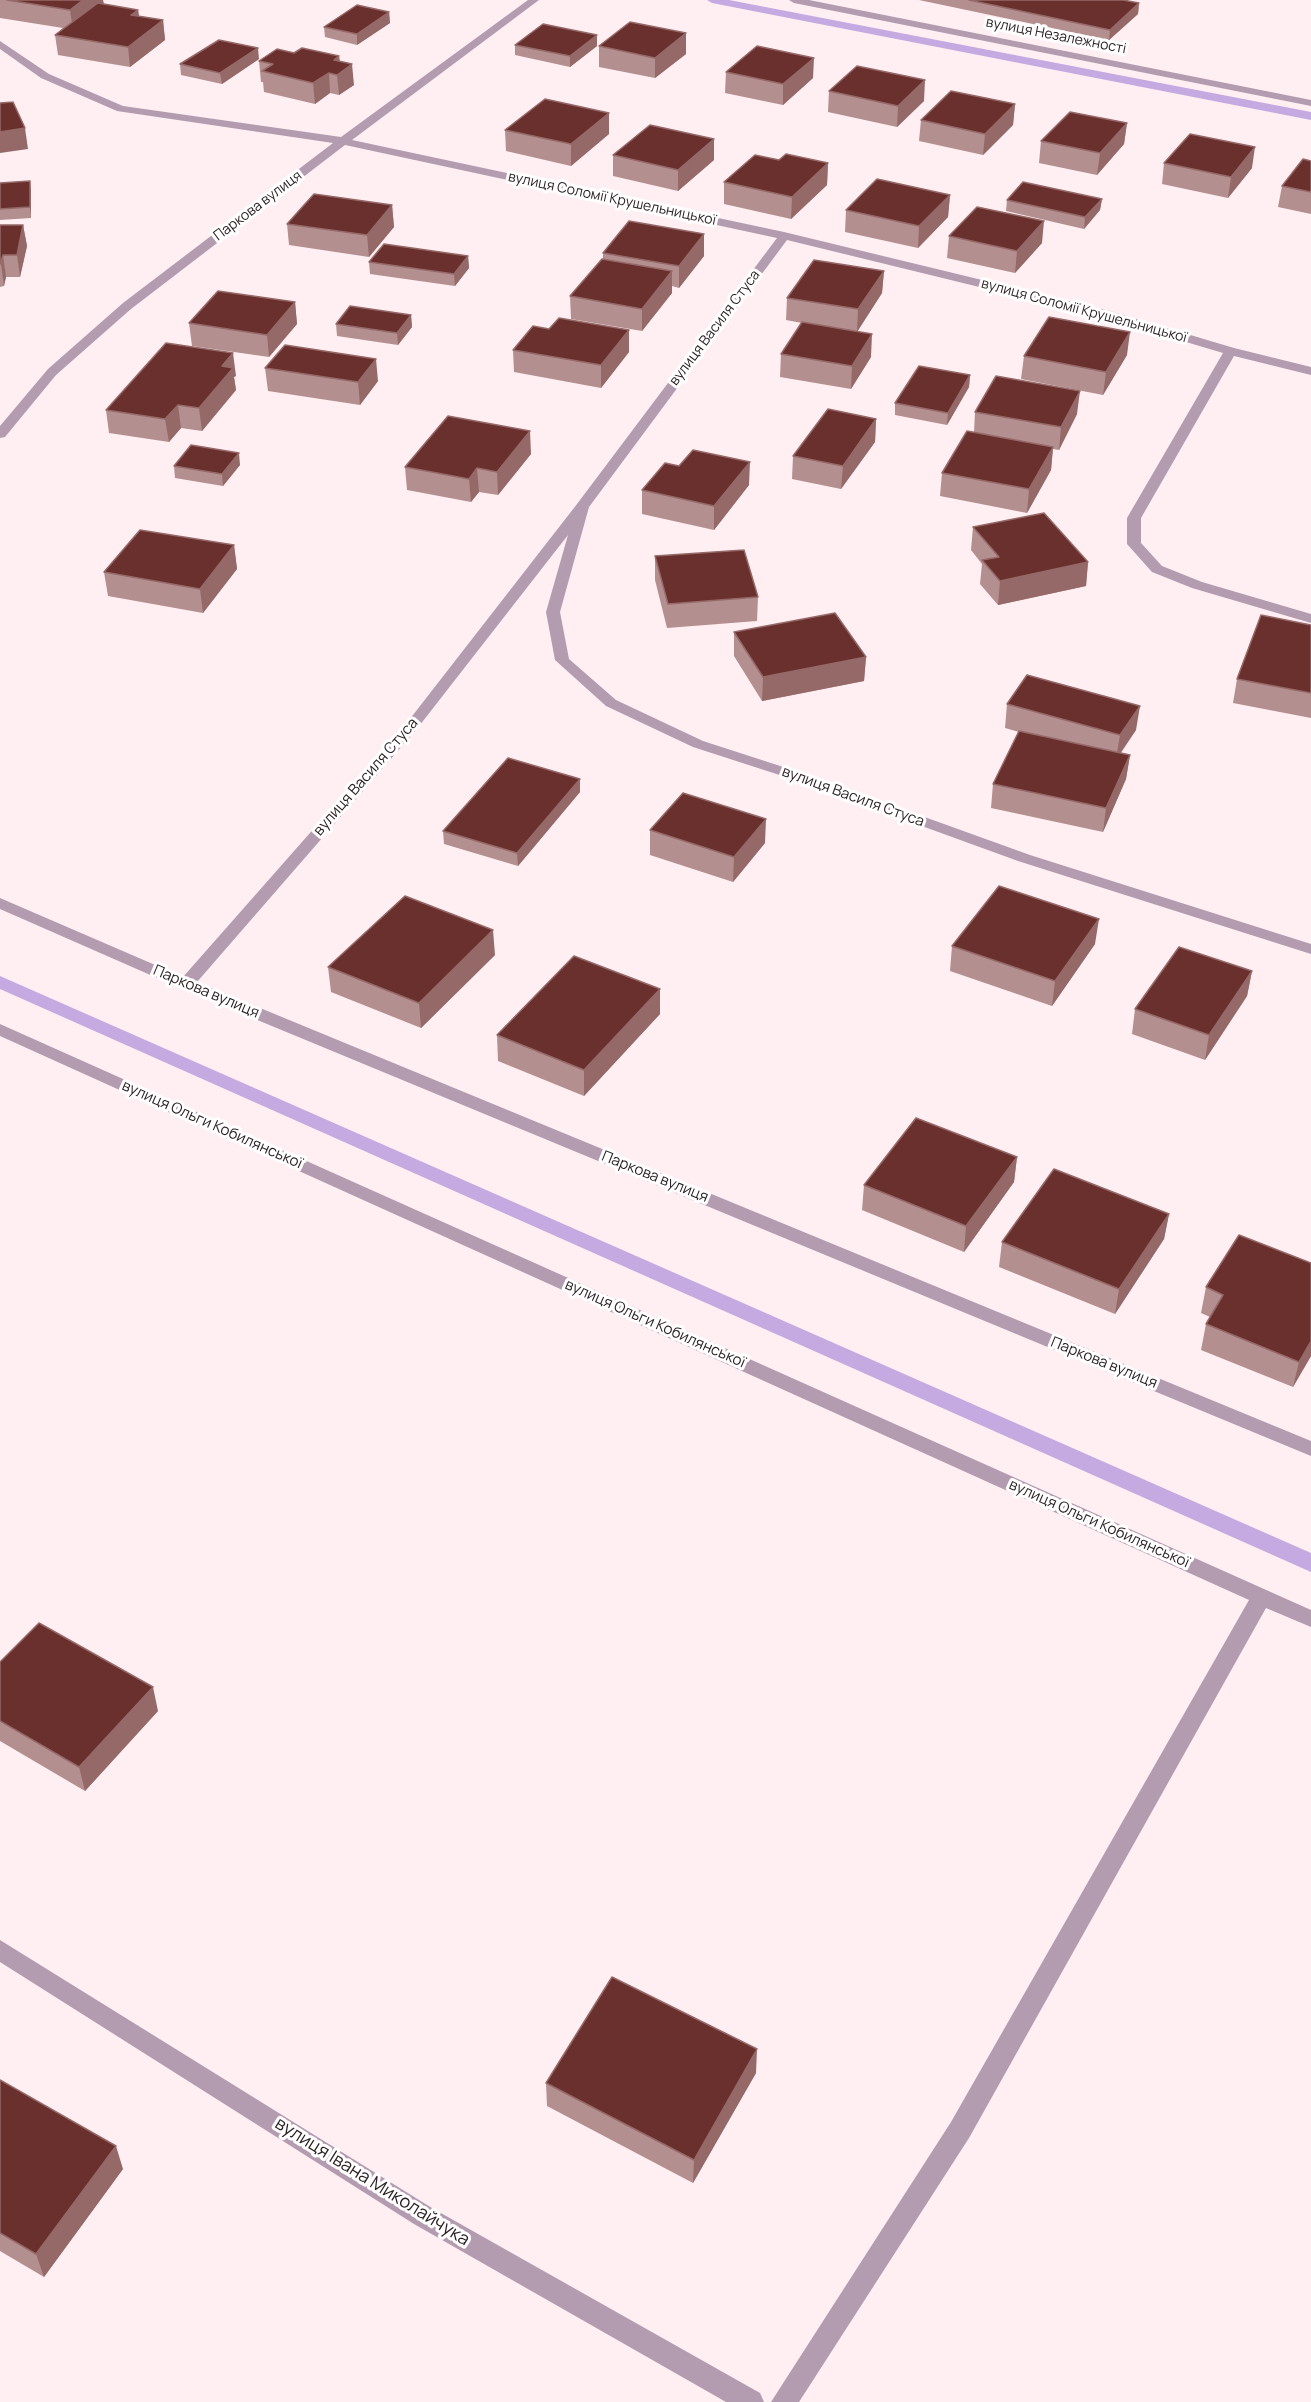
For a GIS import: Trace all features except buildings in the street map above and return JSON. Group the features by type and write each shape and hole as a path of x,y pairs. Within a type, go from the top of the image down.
{"street":[{"name":"Паркова вулиця","path":"0,434 52,372 89,337 344,141 534,0"},
{"name":"вулиця Незалежності","path":"794,0 1311,103"},
{"name":"вулиця Соломії Крушельницької","path":"0,44 45,76 121,109 344,141 784,236 1106,314 1230,351 1311,371"},
{"name":"вулиця Василя Стуса","path":"186,984 411,728 582,507 784,236"},
{"path":"1230,351 1134,518 1134,544 1156,568 1197,585 1311,618"},
{"name":"вулиця Василя Стуса","path":"582,507 553,612 562,660 611,702 698,744 802,778 1024,858 1311,949"},
{"name":"Паркова вулиця","path":"0,903 186,984 1311,1449"},
{"name":"вулиця Ольги Кобилянської","path":"0,1029 1311,1619"},
{"path":"784,2402 960,2130 1261,1597"},
{"name":"вулиця Івана Миколайчука","path":"0,1950 423,2216 751,2402"}],"waterway":[{"path":"712,0 1311,116"},
{"path":"0,982 1311,1563"}]}
